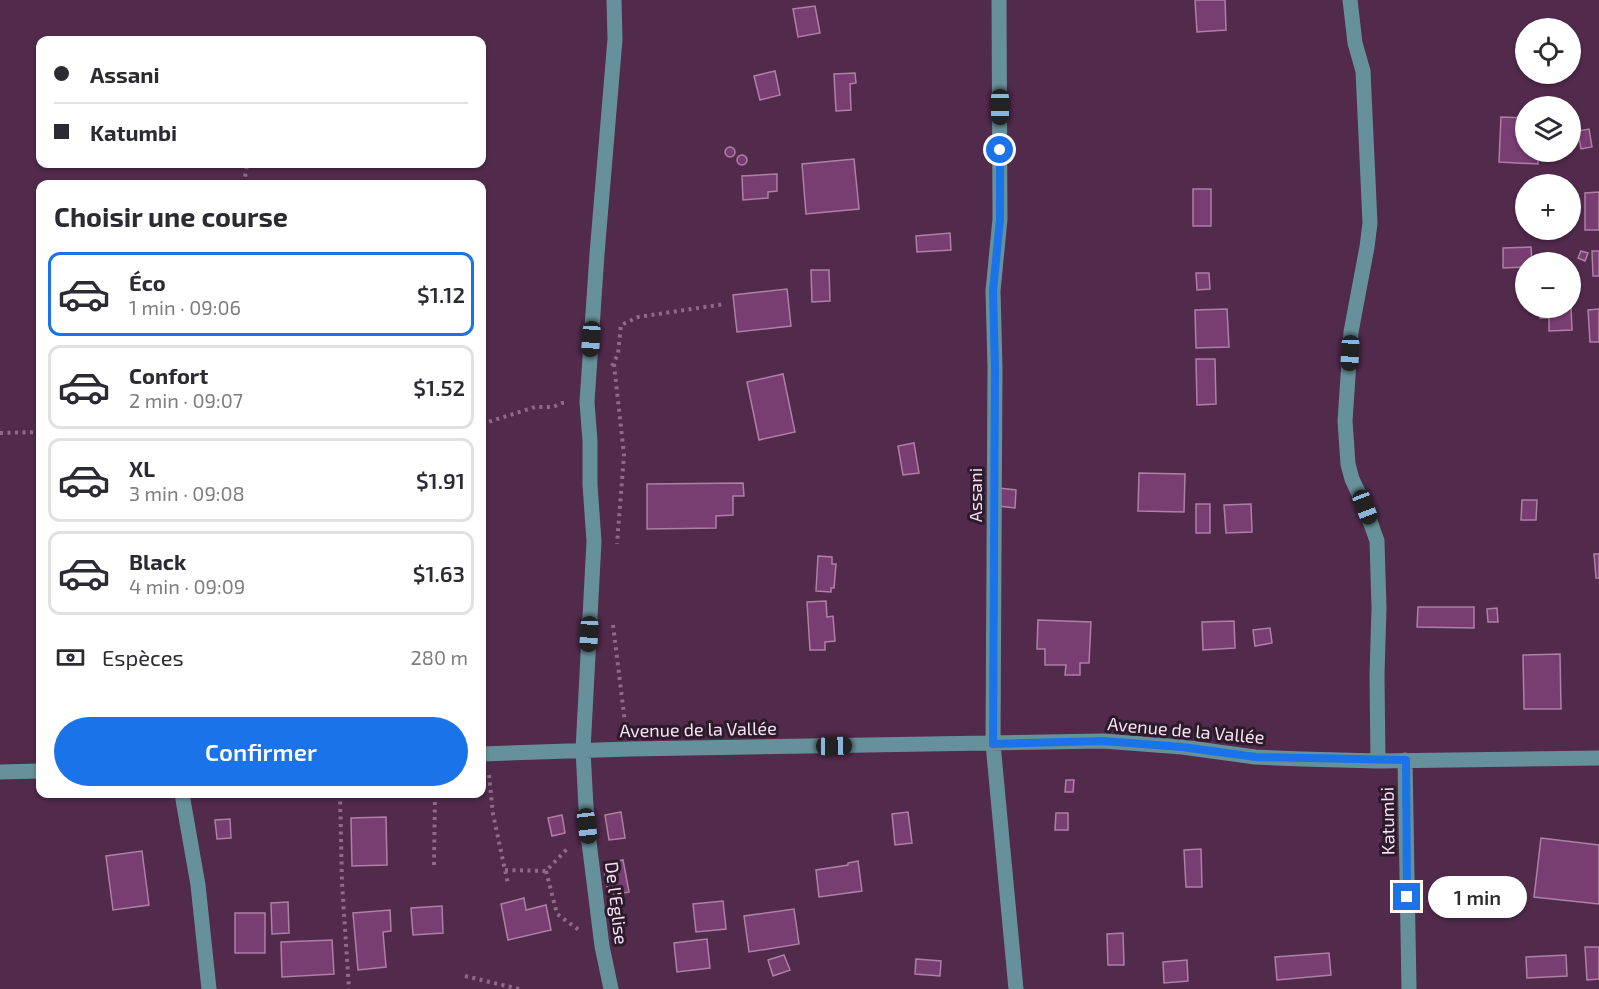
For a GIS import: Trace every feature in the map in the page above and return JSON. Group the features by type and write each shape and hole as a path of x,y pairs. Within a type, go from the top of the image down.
{"street":[{"name":"De l'Eglise","path":"611,989 602,946 587,826 583,750 594,541 587,402 615,39 614,0"},
{"name":"Assani","path":"999,0 1000,219 993,291 995,368 993,744 1016,989"},
{"path":"1350,0 1355,43 1363,71 1370,223 1351,332 1345,421 1348,464 1352,480 1377,541 1378,761"},
{"name":"Avenue de la Vallée","path":"486,754 629,749 1103,741 1172,746 1256,757 1378,761 1599,758"},
{"name":"Katumbi","path":"1406,760 1409,989"},
{"path":"0,772 36,771"},
{"path":"183,798 198,885 209,989"}],"path":[{"path":"606,371 614,364 618,354 621,325 638,317 725,304"},
{"path":"614,364 624,455 616,552"},
{"path":"486,423 535,407 587,402"},
{"path":"0,433 36,432"},
{"path":"613,624 629,749"},
{"path":"486,766 508,884"},
{"path":"340,798 342,883 349,989"},
{"path":"434,865 435,798"},
{"path":"505,870 546,871 587,826"},
{"path":"546,871 557,914 602,946"},
{"path":"465,976 519,989"}],"building":[{"path":"1195,0 1225,0 1226,30 1197,32"},
{"path":"815,6 820,33 798,37 793,9"},
{"path":"775,71 780,95 760,100 754,76"},
{"path":"855,73 856,83 850,84 851,110 836,111 834,74"},
{"path":"1501,117 1515,118 1515,162 1538,162 1538,164 1499,162"},
{"path":"1589,129 1592,147 1581,149 1581,130"},
{"path":"730,147 735,152 730,157 725,152"},
{"path":"742,155 746,156 746,164 742,165 738,164 737,160 738,156"},
{"path":"854,159 859,209 806,214 802,164"},
{"path":"777,174 777,191 768,192 768,198 743,200 742,176"},
{"path":"1193,189 1211,189 1211,226 1193,226"},
{"path":"1599,192 1599,230 1585,230 1585,193"},
{"path":"950,233 951,250 917,252 916,236"},
{"path":"1531,247 1531,252 1515,252 1515,267 1503,268 1503,248"},
{"path":"1592,251 1599,251 1599,276 1593,276"},
{"path":"1581,252 1588,253 1585,261 1581,259"},
{"path":"811,270 829,270 830,301 812,302"},
{"path":"1196,273 1209,273 1210,289 1197,290"},
{"path":"787,289 791,326 737,332 733,295"},
{"path":"1227,309 1229,347 1196,348 1195,310"},
{"path":"1599,309 1599,342 1590,342 1588,310"},
{"path":"1549,318 1571,318 1572,330 1549,331"},
{"path":"1196,359 1215,359 1216,404 1197,405"},
{"path":"783,374 795,432 759,440 747,382"},
{"path":"914,443 919,473 903,475 898,446"},
{"path":"1139,473 1185,474 1184,512 1138,511"},
{"path":"743,483 744,496 733,496 733,515 716,516 716,528 647,529 647,484"},
{"path":"999,488 1016,490 1015,508 998,506"},
{"path":"1522,500 1537,500 1536,520 1521,520"},
{"path":"1196,504 1210,504 1210,533 1196,533"},
{"path":"1251,504 1252,532 1226,533 1224,505"},
{"path":"1594,554 1599,554 1599,578 1596,578"},
{"path":"818,556 832,557 832,564 836,564 834,588 831,588 831,592 816,591"},
{"path":"826,601 827,617 833,616 835,641 825,642 825,650 810,650 807,602"},
{"path":"1418,607 1474,607 1474,628 1417,627"},
{"path":"1497,608 1498,622 1488,622 1487,609"},
{"path":"1038,620 1091,622 1089,663 1080,663 1080,675 1065,675 1066,665 1045,665 1045,649 1037,649"},
{"path":"1234,621 1235,648 1203,650 1202,622"},
{"path":"1270,628 1272,643 1255,646 1253,630"},
{"path":"1560,654 1561,709 1524,709 1523,655"},
{"path":"1066,780 1074,780 1073,792 1065,792"},
{"path":"621,812 625,838 609,840 605,815"},
{"path":"908,812 912,843 895,845 892,814"},
{"path":"1056,813 1068,813 1068,830 1055,830"},
{"path":"562,815 565,833 552,836 548,818"},
{"path":"386,817 387,865 352,866 351,818"},
{"path":"230,819 231,838 217,839 215,820"},
{"path":"1541,838 1599,845 1599,904 1534,897"},
{"path":"1201,849 1202,887 1186,887 1184,850"},
{"path":"142,851 149,905 113,910 106,856"},
{"path":"623,860 629,892 609,896 603,864"},
{"path":"858,861 862,891 819,897 816,870 848,865 848,863"},
{"path":"524,898 526,910 546,905 551,930 508,940 501,904"},
{"path":"723,901 726,929 696,932 693,904"},
{"path":"288,902 289,933 272,934 271,903"},
{"path":"442,906 443,933 413,935 411,908"},
{"path":"794,909 799,944 749,952 744,916"},
{"path":"390,910 391,931 383,932 386,967 358,970 353,913"},
{"path":"235,913 265,913 265,953 235,953"},
{"path":"1123,933 1124,965 1108,965 1107,934"},
{"path":"707,939 710,968 677,972 674,943"},
{"path":"332,940 334,974 282,977 281,942"},
{"path":"1585,947 1599,947 1599,979 1587,980"},
{"path":"1329,953 1331,975 1277,980 1275,957"},
{"path":"784,955 790,970 773,976 768,960"},
{"path":"1566,955 1567,976 1527,978 1526,957"},
{"path":"916,959 941,961 940,976 915,974"},
{"path":"1187,960 1188,981 1164,983 1163,962"}],"route":[{"path":"1000,150 1000,219 993,291 995,368 993,744 1103,741 1182,747 1256,757 1406,760 1407,897"}]}
